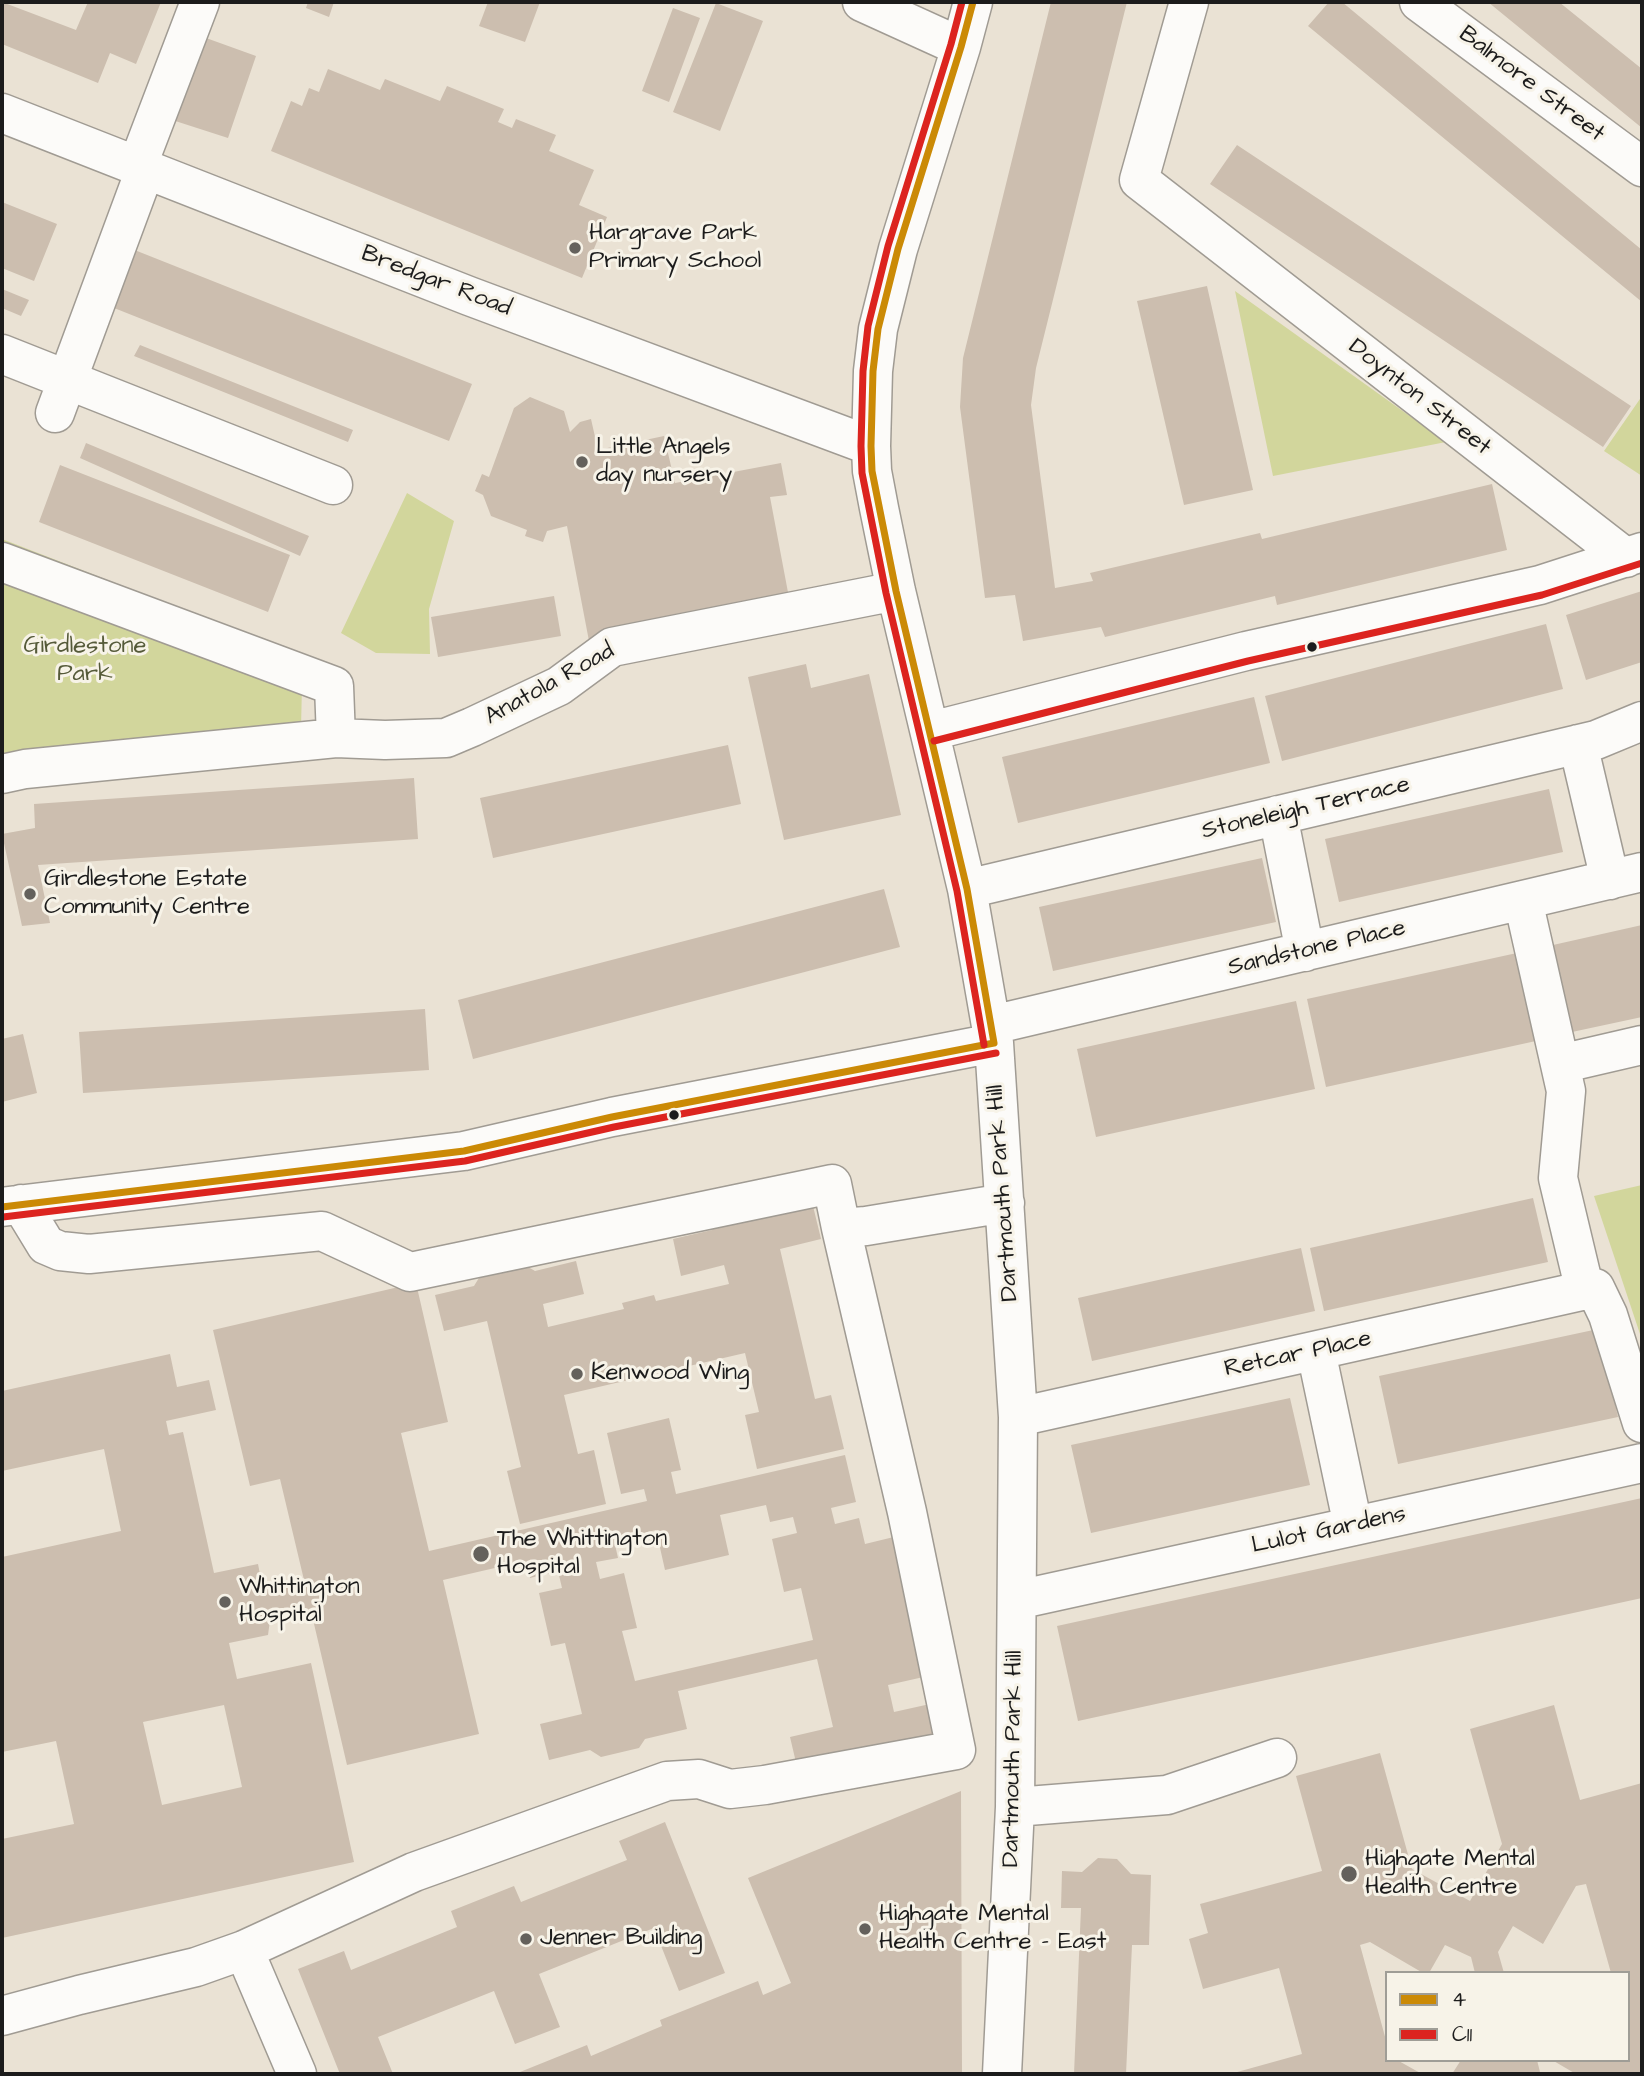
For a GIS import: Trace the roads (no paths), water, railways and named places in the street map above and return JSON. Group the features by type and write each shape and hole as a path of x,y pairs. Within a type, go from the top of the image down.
{"street":[{"path":"61,397 200,2"},
{"path":"862,2 961,47"},
{"name":"Dartmouth Park Hill","path":"973,2 901,238 878,330 873,371 871,446 874,487 967,889 993,1034 1018,1417 1015,1807 1002,2074"},
{"name":"Doynton Street","path":"1189,2 1139,180 1212,239 1634,555"},
{"name":"Balmore Street","path":"1419,2 1642,167"},
{"name":"Bredgar Road","path":"2,113 469,296 871,446"},
{"path":"2,354 61,397 333,485"},
{"path":"931,731 1246,651 1540,585 1634,555"},
{"path":"2,562 334,686 337,738"},
{"name":"Anatola Road","path":"2,774 25,769 337,738 446,738 559,686 612,647 896,591"},
{"name":"Stoneleigh Terrace","path":"967,889 1596,740 1642,721"},
{"path":"1578,744 1626,876"},
{"path":"1278,815 1305,952"},
{"name":"Sandstone Place","path":"11,1206 464,1151 993,1034 1305,952 1626,876"},
{"path":"1523,900 1566,1091 1558,1178 1582,1292 1595,1288 1608,1315 1642,1423"},
{"path":"1560,1064 1642,1045"},
{"path":"2,2016 196,1967 244,1950 414,1872 667,1781 699,1779 730,1788 753,1786 956,1750 907,1512 832,1184 410,1272 322,1231 89,1254 61,1251 46,1245 11,1206"},
{"path":"841,1228 1005,1203"},
{"name":"Retcar Place","path":"1018,1417 1582,1292"},
{"path":"1316,1352 1353,1526"},
{"name":"Lulot Gardens","path":"1017,1600 1642,1462"},
{"path":"1015,1807 1167,1795 1277,1758"},
{"path":"244,1950 297,2074"}],"place":[{"name":"Hargrave Park Primary School","path":"575,248"},
{"name":"Little Angels day nursery","path":"582,462"},
{"name":"Girdlestone Estate Community Centre","path":"30,894"},
{"name":"Kenwood Wing","path":"577,1374"},
{"name":"The Whittington Hospital","path":"481,1554"},
{"name":"Whittington Hospital","path":"225,1602"},
{"name":"Highgate Mental Health Centre","path":"1349,1874"},
{"name":"Highgate Mental Health Centre - East","path":"865,1929"},
{"name":"Jenner Building","path":"526,1939"}],"park label":[{"name":"Girdlestone Park","path":"85,661"}]}
